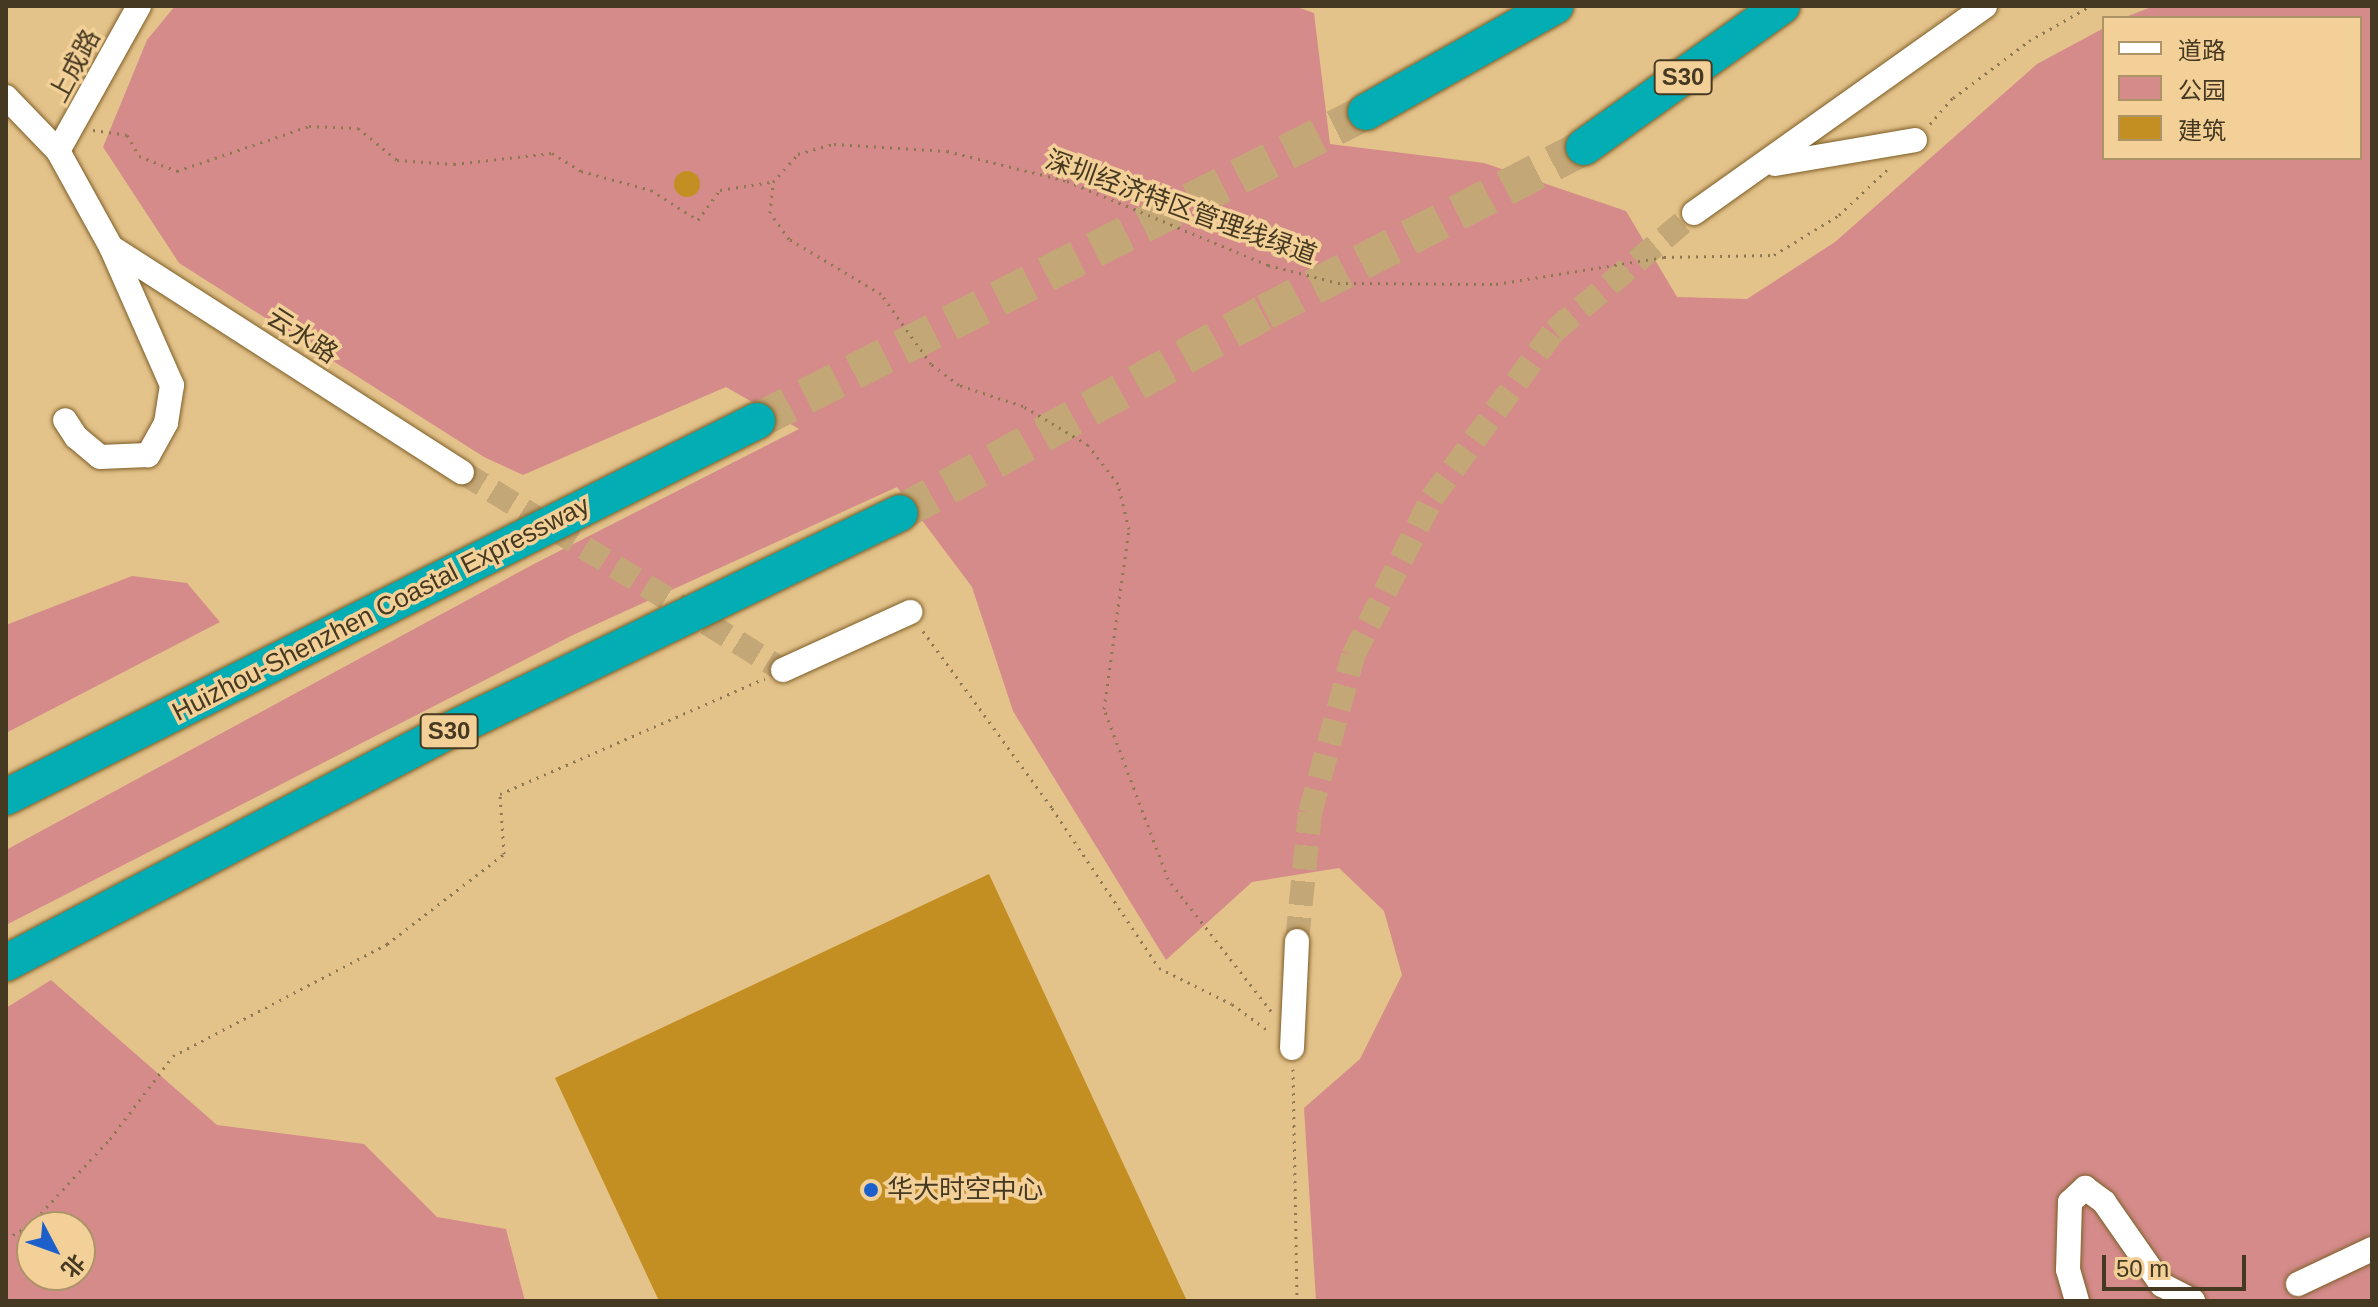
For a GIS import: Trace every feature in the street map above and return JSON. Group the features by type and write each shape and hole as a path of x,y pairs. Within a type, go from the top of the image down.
{"highway":[{"path":"1366,112 1555,6"},
{"name":"S30","path":"1584,147 1782,6"},
{"name":"Huizhou-Shenzhen Coastal Expressway","path":"6,797 757,421"},
{"name":"S30","path":"6,963 434,738 900,513"}],"street":[{"name":"上成路","path":"58,151 139,6"},
{"path":"1694,213 1985,6"},
{"path":"6,97 58,151 111,247 172,385 166,423 148,455 124,460 100,457 76,437 65,420"},
{"path":"1761,167 1841,149 1915,140"},
{"name":"云水路","path":"111,247 462,472"},
{"path":"783,670 910,612"},
{"path":"1292,1048 1297,941"},
{"path":"2077,1301 2068,1270 2070,1202 2085,1188 2104,1202 2162,1285 2193,1301"},
{"path":"2298,1284 2372,1249"}],"path":[{"name":"深圳经济特区管理线绿道","path":"773,182 798,154 834,144 947,151 1067,181 1268,265 1338,283 1496,284 1664,257 1774,255 1839,215 1953,98 2029,41 2090,6"},
{"path":"73,127 127,135 139,156 177,171 309,126 358,128 397,160 454,164 552,153 581,171 651,190 698,220 720,190 773,182 770,213 789,239 881,294 931,364 959,385 1023,406 1088,445 1118,484 1129,529 1104,709 1168,879 1263,998 1292,1048 1297,1301"},
{"path":"910,612 1052,808 1159,968 1232,1004 1292,1048"},
{"path":"6,1239 30,1225 110,1139 173,1056 387,944 504,854 500,794 783,670"}],"green space":[{"path":"175,6 1294,6 1314,13 1330,144 1484,163 1626,211 1677,297 1747,299 1835,242 2037,64 2102,29 2102,160 2362,160 2362,16 2128,16 2154,6 2372,6 2372,1301 1316,1301 1304,1108 1360,1059 1402,975 1384,911 1339,868 1252,882 1166,960 1013,711 972,587 897,487 573,635 6,925 6,850 532,565 799,429 726,387 523,475 484,457 179,263 103,147 147,40"},
{"path":"132,576 187,583 220,622 6,733 6,625"},
{"path":"51,980 217,1125 364,1144 437,1217 506,1229 525,1301 6,1301 6,1008"}],"building":[{"path":"687,171 696,175 700,184 696,193 687,197 678,193 674,184 678,175"},
{"name":"华大时空中心","path":"989,874 1187,1301 659,1301 555,1078"}],"tunnel":[{"path":"757,421 1366,112"},
{"path":"900,513 1265,312 1584,147"},
{"path":"1297,941 1310,813 1353,656 1432,498 1554,331 1694,213"},
{"path":"462,472 783,670"}],"place":[{"name":"华大时空中心","path":"871,1190"}]}
